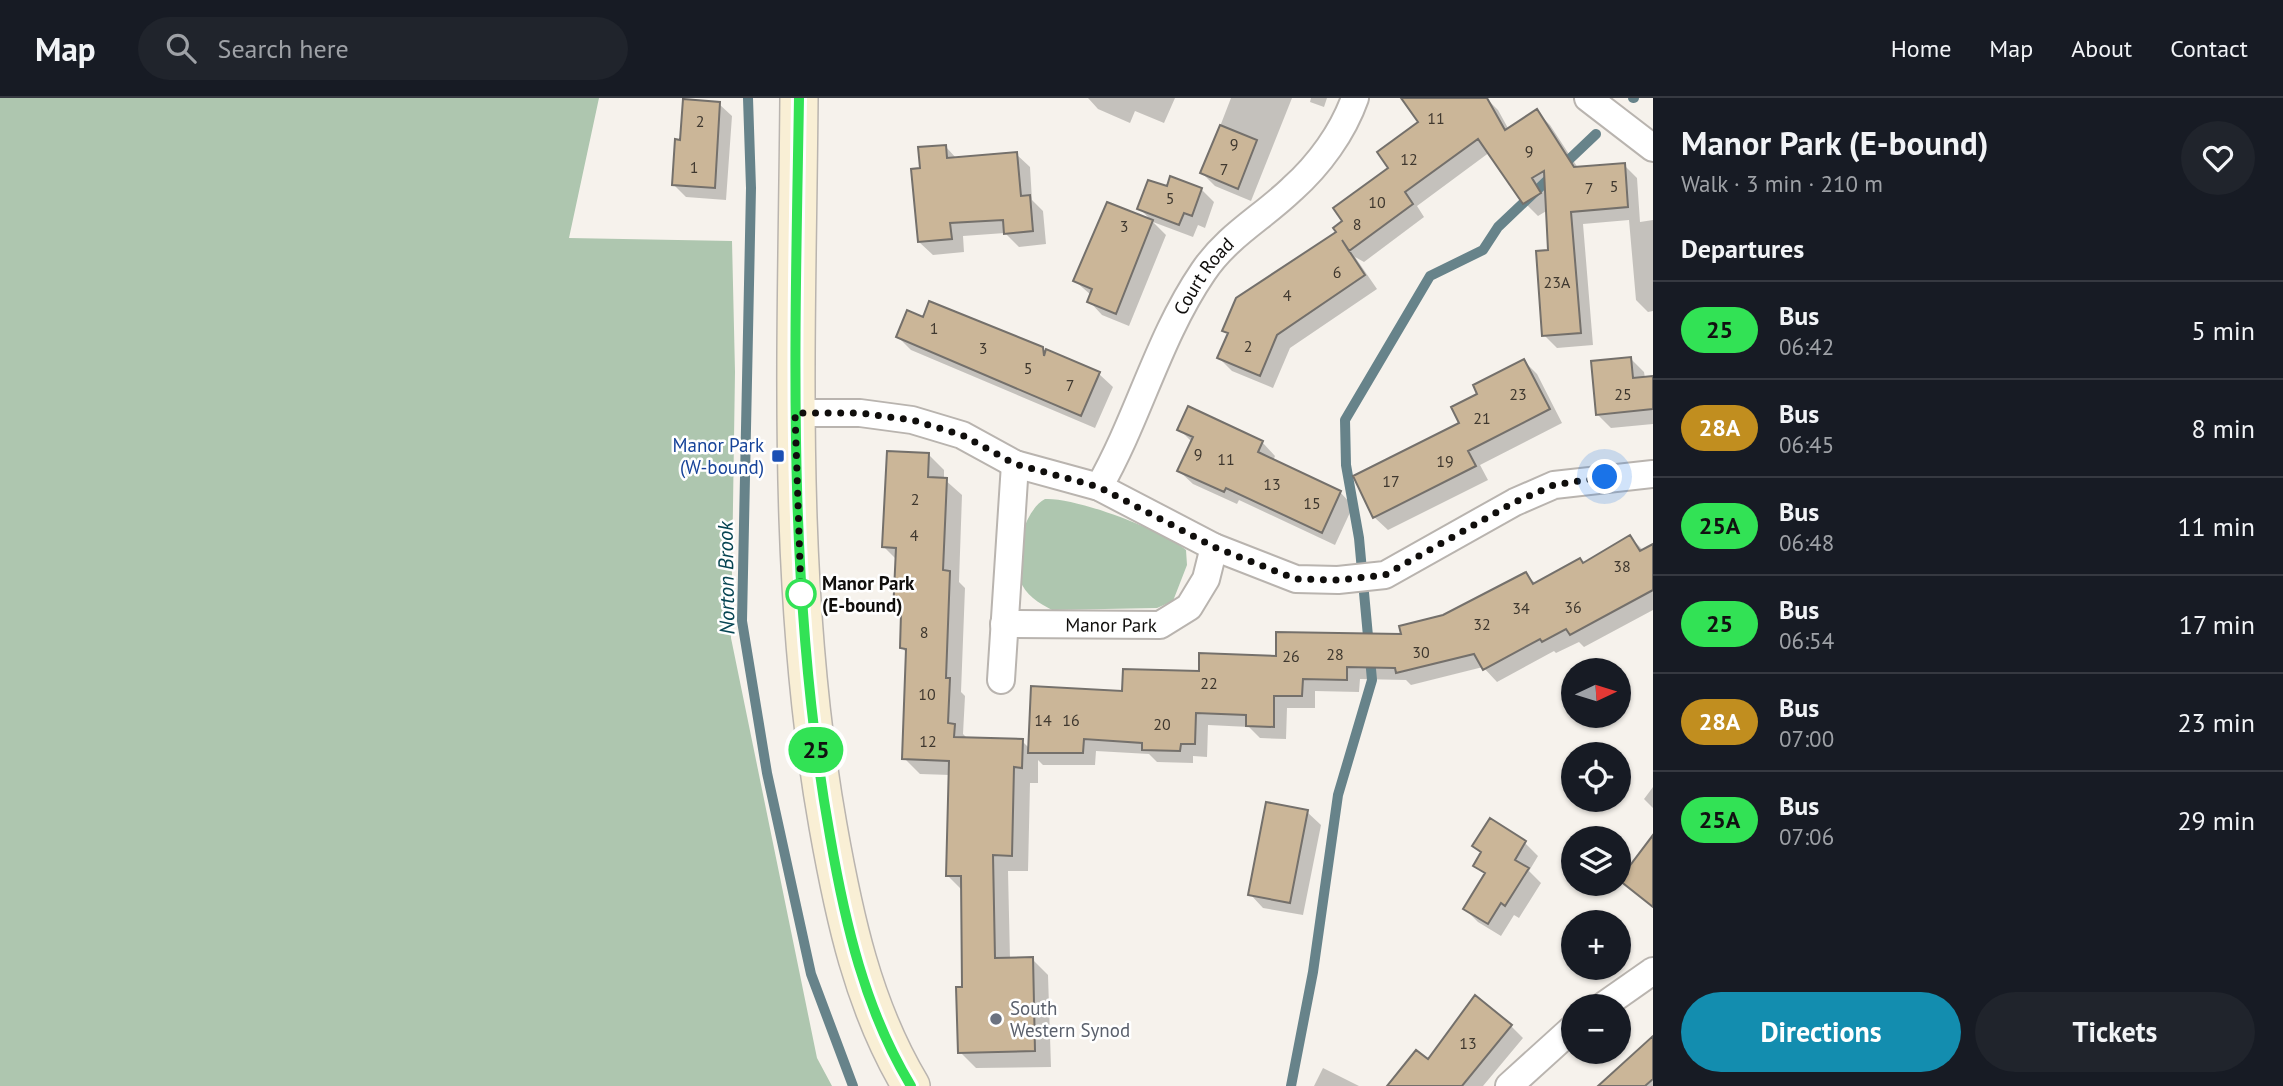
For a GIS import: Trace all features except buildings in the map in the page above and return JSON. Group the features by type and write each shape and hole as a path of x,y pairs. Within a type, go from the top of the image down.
{"main road":[{"path":"799,98 795,413 802,611 822,792 849,929 866,990 894,1058 911,1086"}],"street":[{"name":"Court Road","path":"1099,487 1132,422 1178,311 1204,269 1233,235 1293,189 1309,171 1341,128 1355,98"},
{"path":"1588,98 1653,148"},
{"path":"795,413 860,413 912,420 962,435 1015,464 1099,487 1214,547 1296,579 1338,580 1385,575 1515,502 1554,485 1653,474"},
{"path":"1001,680 1015,464"},
{"name":"Manor Park","path":"1004,624 1160,625 1189,607 1206,579 1214,547"},
{"path":"1620,994 1653,971"},
{"path":"1509,1086 1561,1039"}],"green space":[{"path":"0,98 599,98 569,238 732,241 735,372 731,638 817,1058 832,1086 0,1086"},
{"path":"1045,499 1076,503 1118,516 1158,533 1186,550 1187,565 1173,601 1157,608 1052,610 1033,598 1020,580 1019,548 1031,514"}],"waterway":[{"name":"Norton Brook","path":"748,98 751,188 742,621 767,773 811,974 853,1086"},
{"path":"1291,1086 1313,972 1338,795 1372,680 1359,538 1346,465 1345,420 1430,276 1483,250 1498,227 1596,134"}],"bus line":[{"name":"25","path":"799,98 795,413 797,534 808,682 822,792 852,942 874,1014 894,1058 911,1086"}],"place":[{"name":"Manor Park (W-bound)","path":"778,456"},
{"name":"Manor Park (E-bound)","path":"801,594"},
{"name":"South Western Synod","path":"996,1019"}],"route":[{"path":"801,594 795,413 860,413 912,420 962,435 1015,464 1099,487 1214,547 1251,564 1296,579 1338,580 1385,575 1515,502 1554,485 1605,477"}]}
